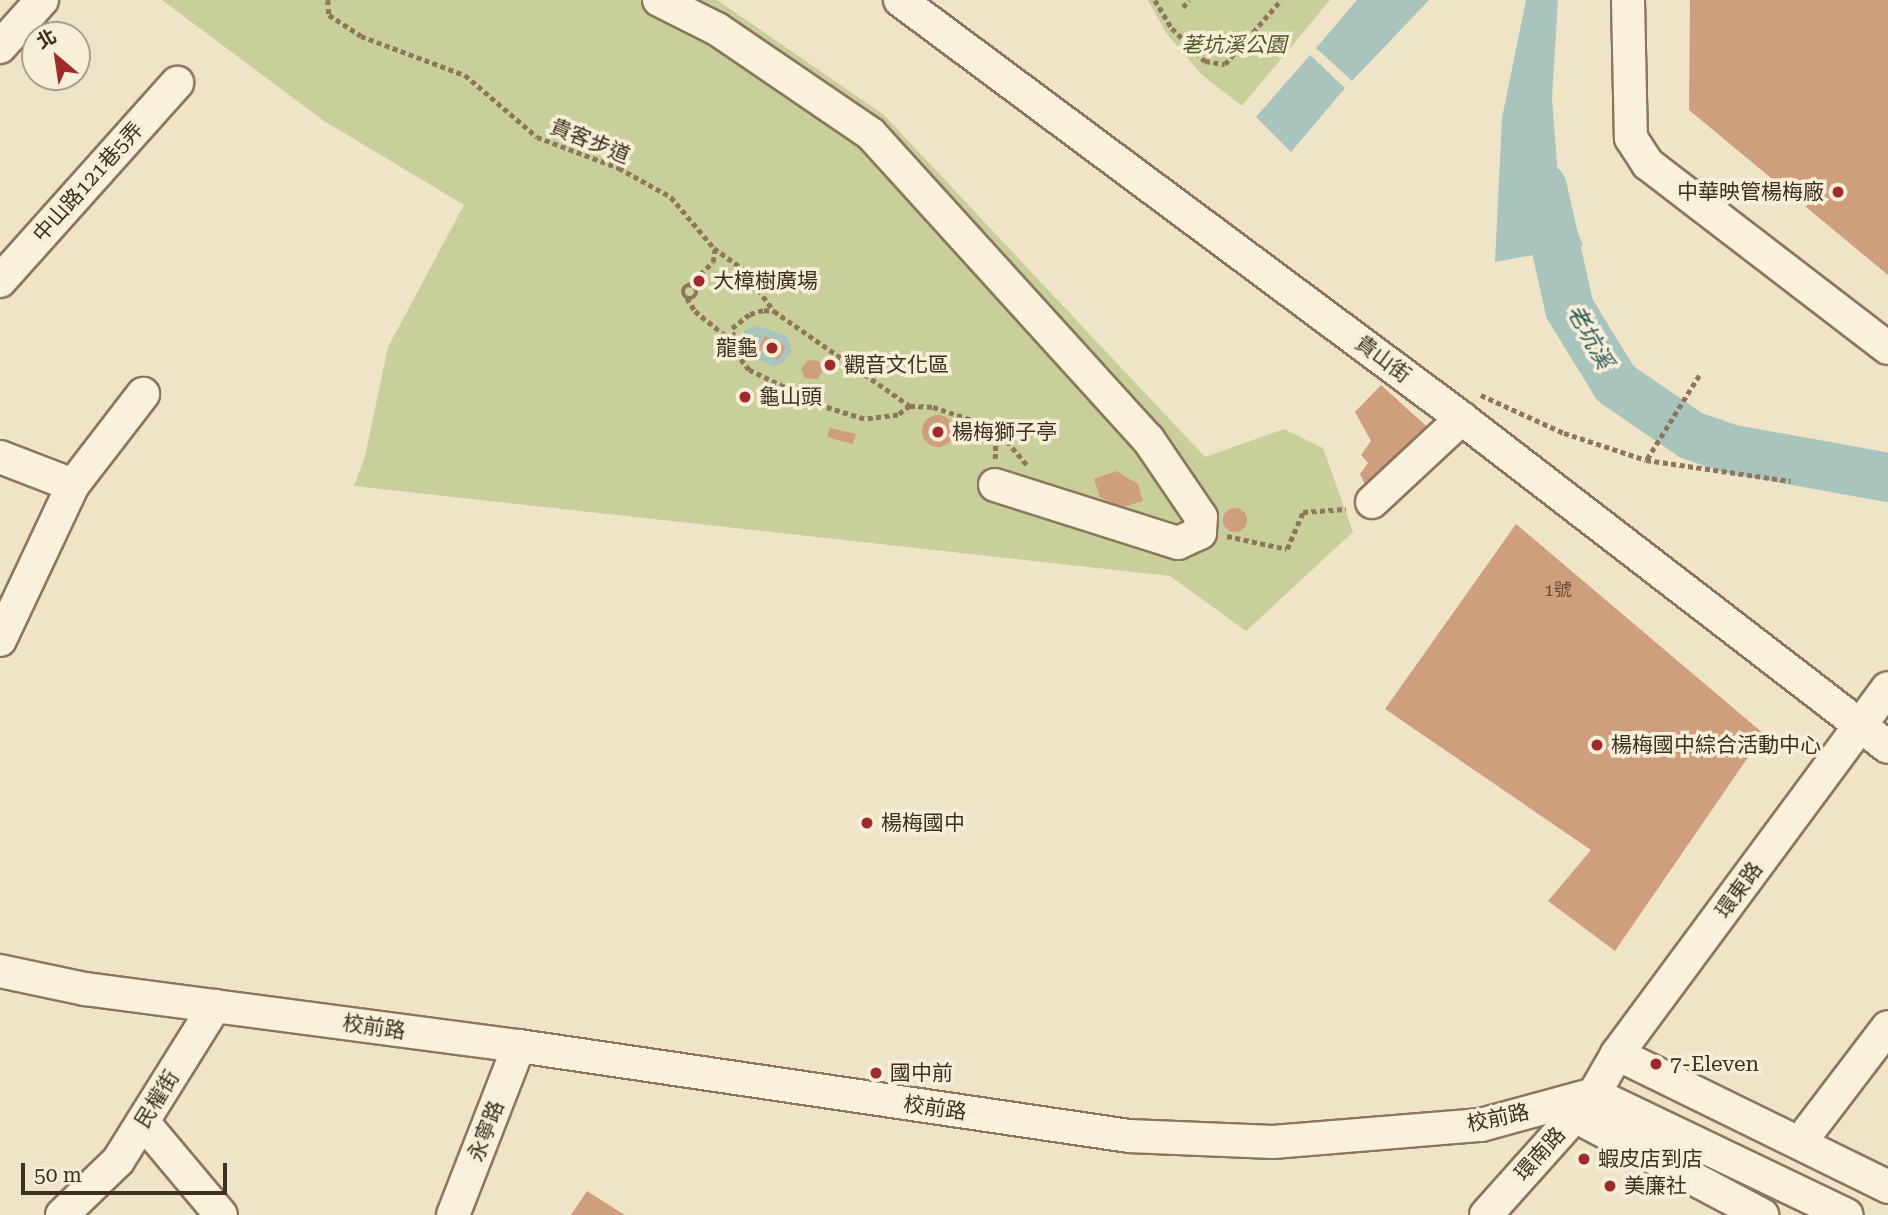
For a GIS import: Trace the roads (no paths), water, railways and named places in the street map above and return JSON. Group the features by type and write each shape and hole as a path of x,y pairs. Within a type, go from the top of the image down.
{"street":[{"path":"0,47 42,0"},
{"path":"659,0 717,29 871,134 1148,439 1202,517 1200,533 1178,543 995,485"},
{"name":"貴山街","path":"900,0 1457,415 1888,747"},
{"path":"1628,0 1632,138 1648,164 1888,348"},
{"name":"中山路121巷5弄","path":"0,281 177,83"},
{"path":"0,640 73,485 143,394"},
{"path":"1372,502 1457,415"},
{"path":"0,457 73,485"},
{"name":"環東路","path":"1585,1105 1617,1054 1888,688"},
{"name":"校前路","path":"0,971 85,989 519,1046 1129,1136 1273,1142 1481,1125 1585,1105"},
{"name":"民權街","path":"62,1215 118,1161 215,1006"},
{"path":"1801,1141 1888,1027"},
{"name":"永寧路","path":"453,1215 519,1046"},
{"path":"1617,1054 1801,1141 1888,1186"},
{"path":"1585,1105 1762,1215"},
{"path":"1585,1105 1846,1215"},
{"name":"環南路","path":"1486,1215 1585,1105"},
{"path":"143,1122 221,1215"}],"water":[{"path":"1357,0 1429,0 1352,81 1316,48"},
{"path":"1526,0 1558,0 1552,98 1558,178 1583,246 1495,262 1502,118"},
{"path":"1310,55 1345,88 1291,152 1256,117"},
{"path":"755,325 787,336 792,351 783,362 774,367 748,354 741,342 744,331","holes":["764,336 786,347 778,360 758,348"]}],"waterway":[{"name":"老坑溪","path":"1542,187 1569,308 1615,383 1691,435 1728,448 1888,477"}],"place":[{"name":"中華映管楊梅廠","path":"1838,192"},
{"name":"大樟樹廣場","path":"699,281"},
{"name":"龍龜","path":"772,348"},
{"name":"觀音文化區","path":"830,365"},
{"name":"龜山頭","path":"745,397"},
{"name":"楊梅獅子亭","path":"938,432"},
{"name":"楊梅國中綜合活動中心","path":"1597,745"},
{"name":"楊梅國中","path":"867,823"},
{"name":"7-Eleven","path":"1656,1064"},
{"name":"國中前","path":"876,1073"},
{"name":"蝦皮店到店","path":"1584,1159"},
{"name":"美廉社","path":"1610,1186"}],"park label":[{"name":"荖坑溪公園","path":"1234,45"}]}
